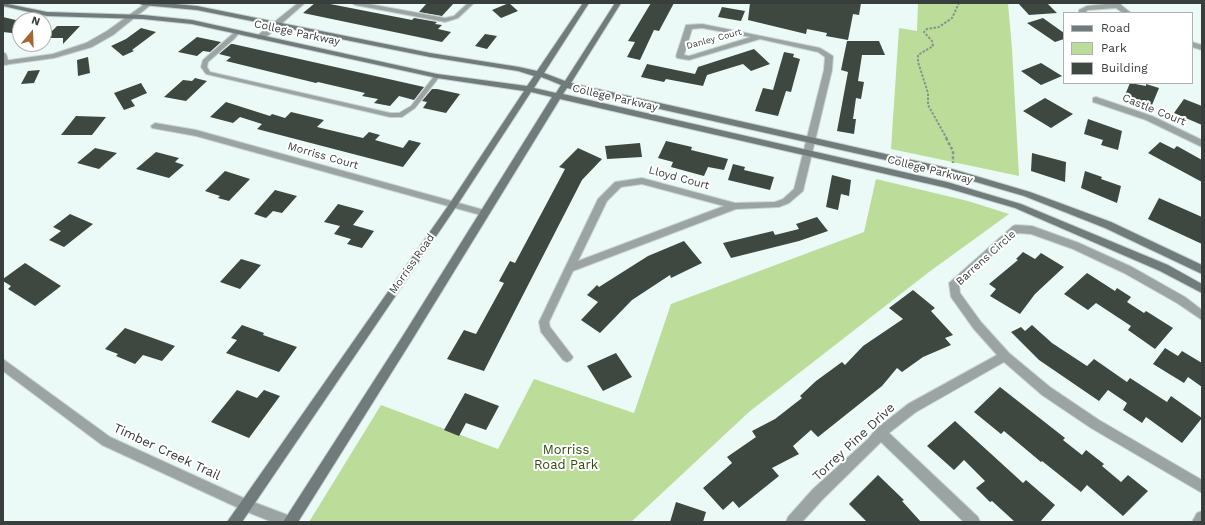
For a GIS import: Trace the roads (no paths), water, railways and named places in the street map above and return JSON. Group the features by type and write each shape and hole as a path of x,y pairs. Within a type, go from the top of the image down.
{"main road":[{"name":"College Parkway","path":"142,3 198,8 430,55 492,64 538,74 572,87 810,139 952,172 1027,194 1108,225 1202,270"},
{"name":"Morriss Road","path":"234,522 453,205 586,3"},
{"path":"289,522 408,336 484,212 618,3"},
{"name":"College Parkway","path":"3,4 47,14 132,17 192,22 437,76 486,81 529,89 557,97 947,186 1018,206 1164,268 1202,289"}],"street":[{"path":"5,63 54,56 82,48 110,33 150,3"},
{"path":"261,37 302,3"},
{"path":"1083,12 1082,10 1087,8 1118,4 1126,12"},
{"name":"Danley Court","path":"760,37 689,58 680,56 689,26 702,26 760,37 820,50 829,56 828,70 810,139"},
{"name":"Castle Court","path":"1096,100 1149,118 1202,144"},
{"name":"Morriss Court","path":"155,126 196,133 453,205 484,212"},
{"name":"Lloyd Court","path":"567,357 544,329 544,326 548,313 603,200 618,184 642,181 735,206 767,206 786,201 800,187 810,139"},
{"name":"Lloyd Court","path":"571,268 735,206"},
{"name":"Barrens Circle","path":"1202,316 1180,300 1128,270 1076,246 1032,230 1016,229 954,283 955,294 977,325 1004,356 1046,391 1095,424 1202,487"},
{"name":"Torrey Pine Drive","path":"792,522 818,494 872,443 880,433 912,408 1004,356"},
{"name":"Timber Creek Trail","path":"3,364 106,441 246,505 289,522"},
{"path":"880,433 973,522"},
{"path":"1199,522 1202,518"}],"lane":[{"path":"355,3 445,20 456,17 470,3"},
{"path":"236,32 232,38 205,61 204,66 208,73 390,116 400,115 413,107 437,76"},
{"path":"3,54 5,63"}],"park label":[{"name":"Morriss Road Park","path":"566,458"}]}
